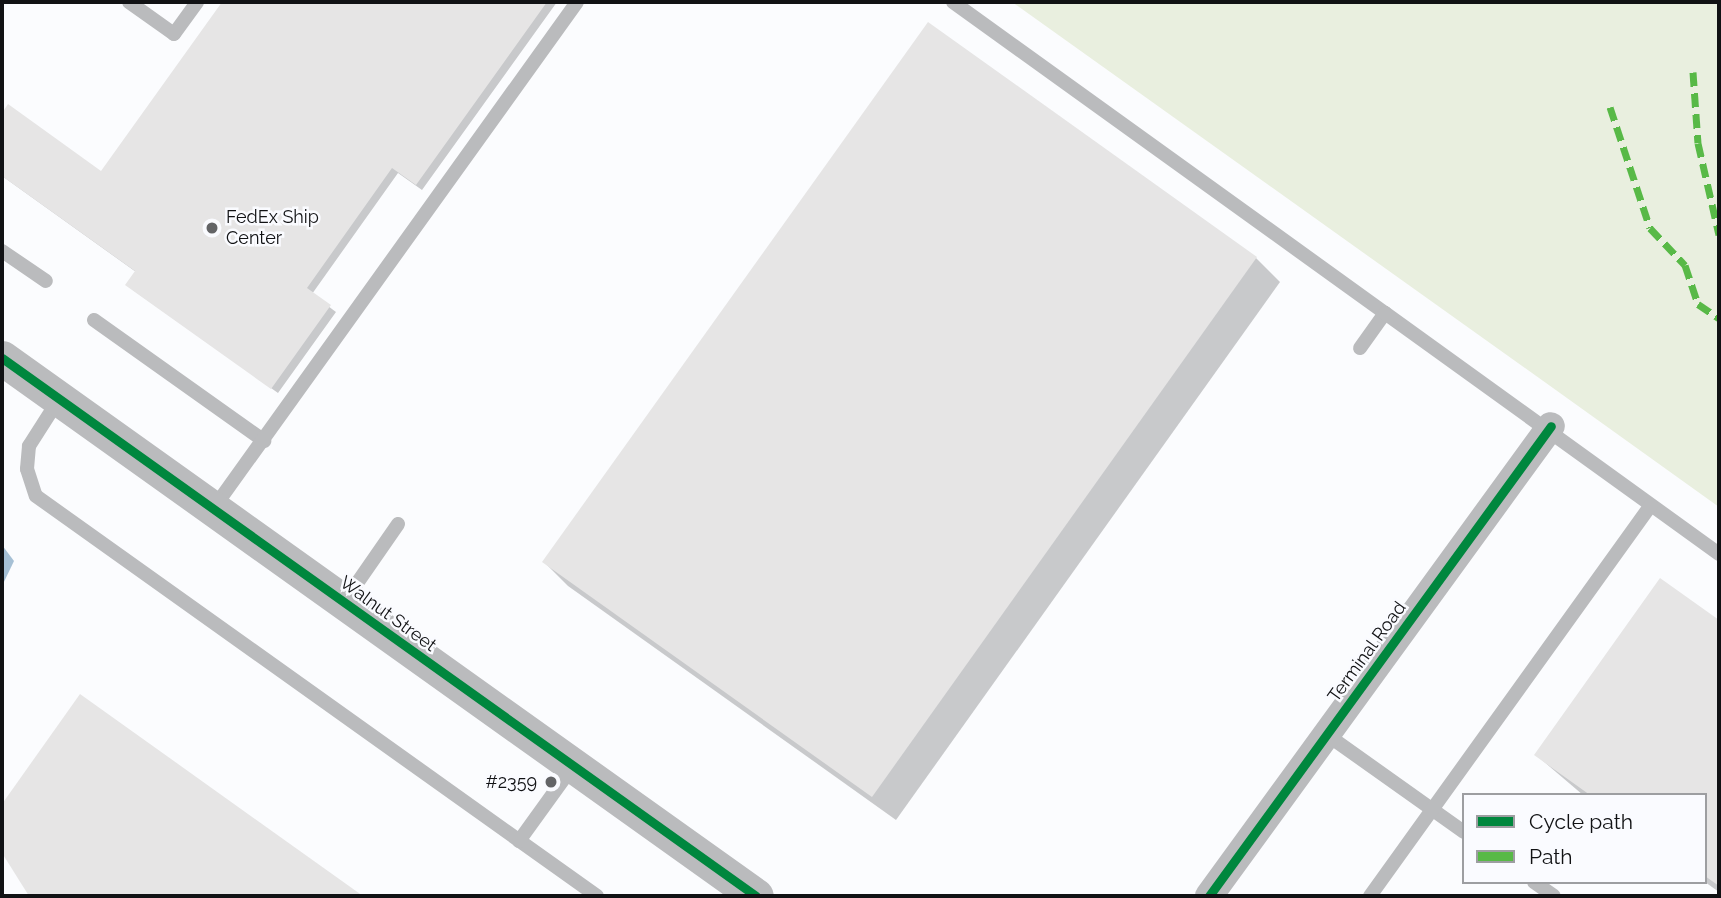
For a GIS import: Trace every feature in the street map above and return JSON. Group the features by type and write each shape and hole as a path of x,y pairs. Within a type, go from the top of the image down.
{"street":[{"name":"Walnut Street","path":"2,358 756,896"},
{"name":"Terminal Road","path":"1209,896 1549,429"}],"lane":[{"path":"129,2 174,34 197,2"},
{"path":"214,509 577,2"},
{"path":"953,2 1719,554"},
{"path":"2,251 46,281"},
{"path":"1360,348 1385,313"},
{"path":"94,320 264,441"},
{"path":"59,399 29,446 27,469 36,496 597,896"},
{"path":"1370,896 1651,505"},
{"path":"344,602 398,524"},
{"path":"1326,734 1462,831"},
{"path":"519,841 573,765"},
{"path":"1537,884 1553,896"}],"green space":[{"path":"1012,2 1719,2 1719,507 1553,388"}],"water":[{"path":"2,545 14,561 2,586"}],"building":[{"name":"FedEx Ship Center","path":"222,2 547,2 416,185 392,168 307,288 331,305 271,389 125,285 135,271 2,176 2,113 8,104 101,171"},
{"path":"928,22 1257,257 872,797 542,562"},
{"path":"1660,578 1719,620 1719,886 1707,877 1707,793 1587,793 1534,755"},
{"path":"80,694 363,896 29,896 2,853 2,804"}],"marked path":[{"path":"1693,72 1698,143 1719,235"},
{"path":"1610,107 1650,228 1685,265 1698,304 1719,318"}],"cycle path":[{"path":"2,358 756,896"},
{"path":"1209,896 1551,426"}],"place":[{"name":"FedEx Ship Center","path":"212,228"},
{"name":"#2359","path":"551,782"}]}
